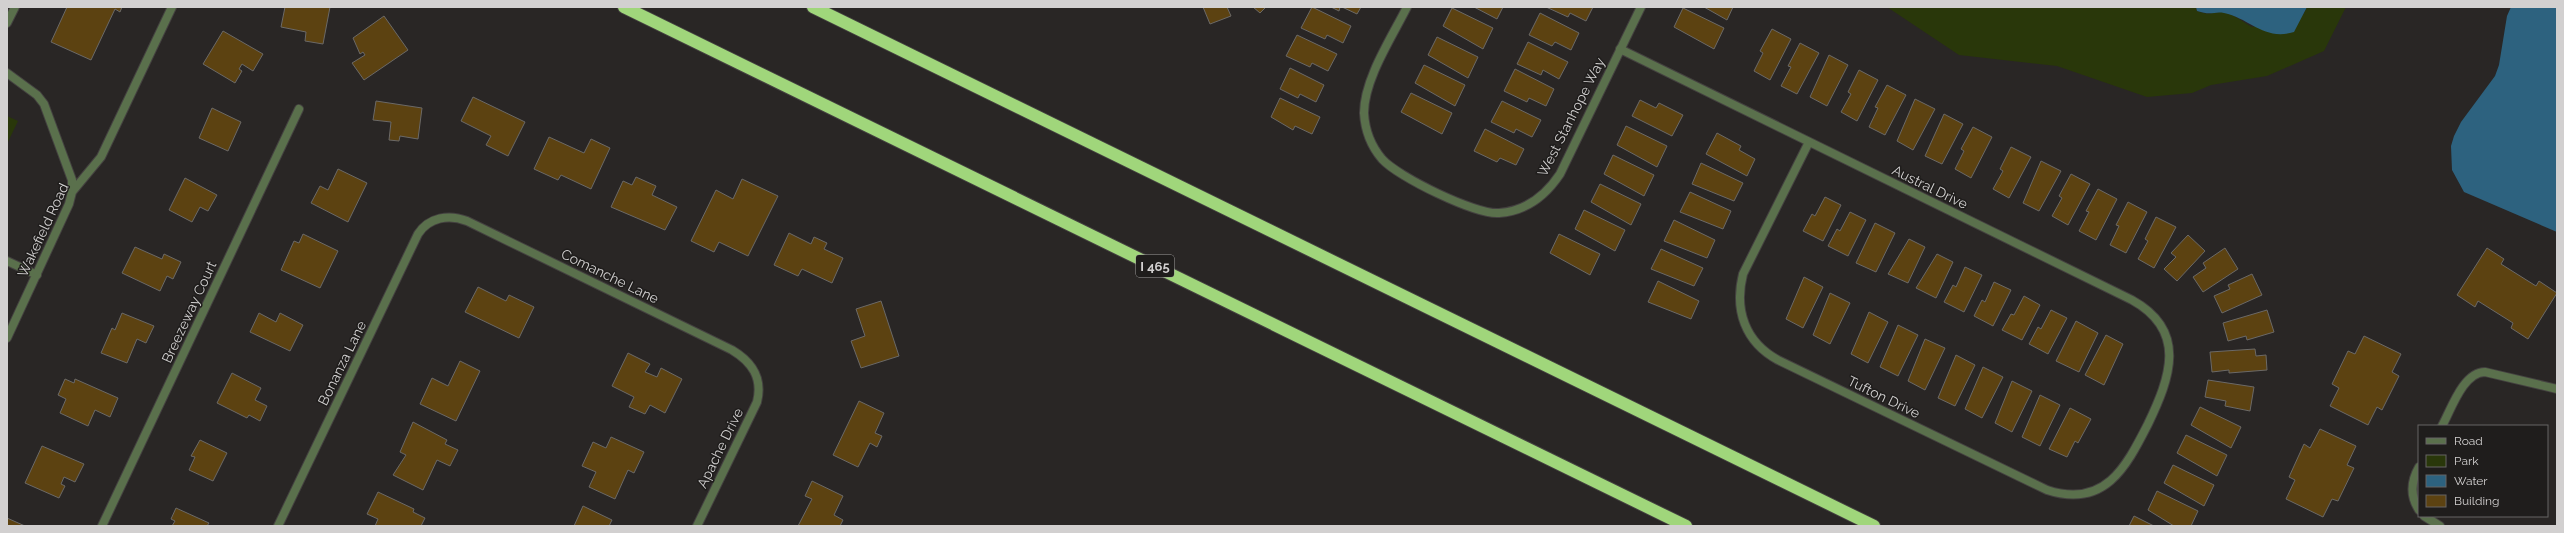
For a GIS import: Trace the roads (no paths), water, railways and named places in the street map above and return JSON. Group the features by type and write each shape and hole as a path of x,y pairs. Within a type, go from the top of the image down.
{"highway":[{"name":"I 465","path":"624,7 1686,526"},
{"path":"813,7 1874,526"}],"street":[{"path":"7,23 15,7"},
{"name":"Wakefield Road","path":"7,338 69,204 72,192 100,157 172,7"},
{"name":"West Stanhope Way","path":"1407,7 1368,86 1365,103 1366,132 1374,149 1389,166 1472,208 1491,213 1514,210 1533,203 1553,185 1560,174 1641,7"},
{"name":"Austral Drive","path":"1620,49 2143,307 2160,326 2168,345 2170,365 2164,391"},
{"path":"7,73 37,95 44,104 72,180 72,192"},
{"name":"Breezeway Court","path":"102,526 299,109"},
{"name":"Tufton Drive","path":"1809,142 1743,274 1740,288 1743,321 1752,338 1766,353 2040,487 2066,495 2092,491 2115,478 2128,462 2164,391"},
{"name":"Comanche Lane","path":"437,219 454,217 467,221 732,350 752,366 759,380"},
{"name":"Bonanza Lane","path":"278,526 418,234 425,225 437,219"},
{"path":"7,261 37,275"},
{"path":"2443,425 2467,380 2478,373 2485,372 2557,389"},
{"name":"Apache Drive","path":"697,526 757,402 759,380"},
{"path":"2418,469 2412,489 2418,507"},
{"path":"2426,517 2440,526"}],"water":[{"path":"2196,7 2307,7 2294,32 2274,34 2266,32 2234,16 2224,13 2206,13 2197,11"},
{"path":"2511,7 2557,7 2557,232 2464,192 2452,170 2451,146 2454,136 2461,122 2495,76 2499,65 2507,16"}]}
